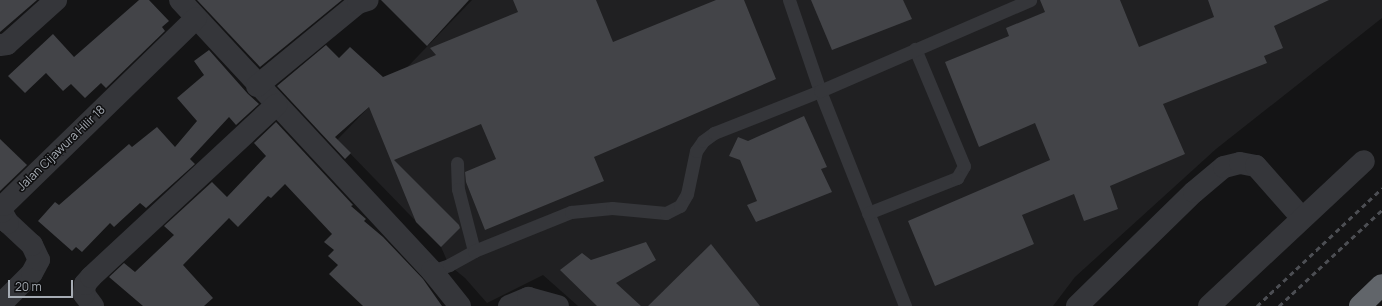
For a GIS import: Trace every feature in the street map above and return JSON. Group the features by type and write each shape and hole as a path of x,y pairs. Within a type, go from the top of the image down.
{"highway":[{"path":"1360,306 1382,284"}],"street":[{"path":"0,44 7,44 56,0"},
{"path":"180,0 257,86 432,271 460,306"},
{"path":"257,86 358,3 368,0"},
{"name":"Jalan Cijawura Hilir 18","path":"0,305 32,273 39,260 32,244 8,223 2,212 4,205 196,18"},
{"path":"94,306 84,294 85,284 91,277 276,105"},
{"path":"1209,306 1364,161"},
{"path":"1077,306 1194,192 1224,167 1240,163 1256,166 1302,218"},
{"path":"509,306 528,298 558,306"}],"lane":[{"path":"789,0 820,91 904,306"},
{"path":"432,271 449,265 474,251 571,212 612,208 666,213 680,206 687,194 696,151 702,141 714,133 820,91 1030,0"},
{"path":"868,214 957,178 964,166 915,49"},
{"path":"457,163 458,189 474,251"}],"shaded area":[{"path":"472,0 1382,0 1382,18 1216,149 1075,277 1053,306 692,306 670,285 648,306 578,306 543,275 487,303 465,278 449,265 441,247 337,140"}],"building":[{"path":"0,0 37,0 0,32"},
{"path":"139,0 149,0 169,21 162,27 165,31 106,88 101,83 85,98 71,84 63,91 46,73 25,93 8,76 53,34 74,57"},
{"path":"197,0 342,0 260,67"},
{"path":"381,0 469,0 427,46"},
{"path":"513,0 596,0 613,42 716,0 744,0 776,79 594,157 604,181 485,230 466,182 465,172 496,159 481,124 394,160 459,225 460,228 441,247 416,222 369,107 335,137 351,153 345,159 277,86 326,45 339,58 350,47 383,77 436,55 430,48 518,12"},
{"path":"811,0 903,0 912,19 832,50"},
{"path":"1040,0 1120,0 1139,47 1214,17 1208,0 1329,0 1274,26 1283,48 1264,56 1267,63 1163,104 1185,154 1110,186 1118,209 1084,221 1074,194 1022,215 1034,244 935,286 908,221 1050,160 1035,123 979,147 945,62 1009,36 1006,28 1045,12"},
{"path":"209,50 248,94 259,104 236,125 229,117 190,159 195,164 146,208 140,203 114,227 110,223 82,252 76,247 72,251 38,221 55,202 59,205 129,144 132,147 157,127 175,147 197,121 177,98 204,75 194,61"},
{"path":"804,116 827,167 821,169 832,192 756,222 747,205 757,201 740,160 729,156 738,137 748,141"},
{"path":"276,122 353,205 351,206 366,219 364,221 383,237 423,279 442,306 363,306 329,274 338,265 328,256 334,250 324,242 332,234 285,184 271,198 268,196 238,227 229,218 183,265 213,298 204,306 143,306 109,277 124,263 135,272 174,235 164,226 212,182 227,197 266,156 254,143"},
{"path":"0,139 27,165 0,191"},
{"path":"646,242 656,260 616,283 641,306 597,306 560,270 582,253 591,260"},
{"path":"711,244 760,306 648,306"}],"railway":[{"path":"1257,306 1382,188"},
{"path":"1279,306 1382,210"}]}
